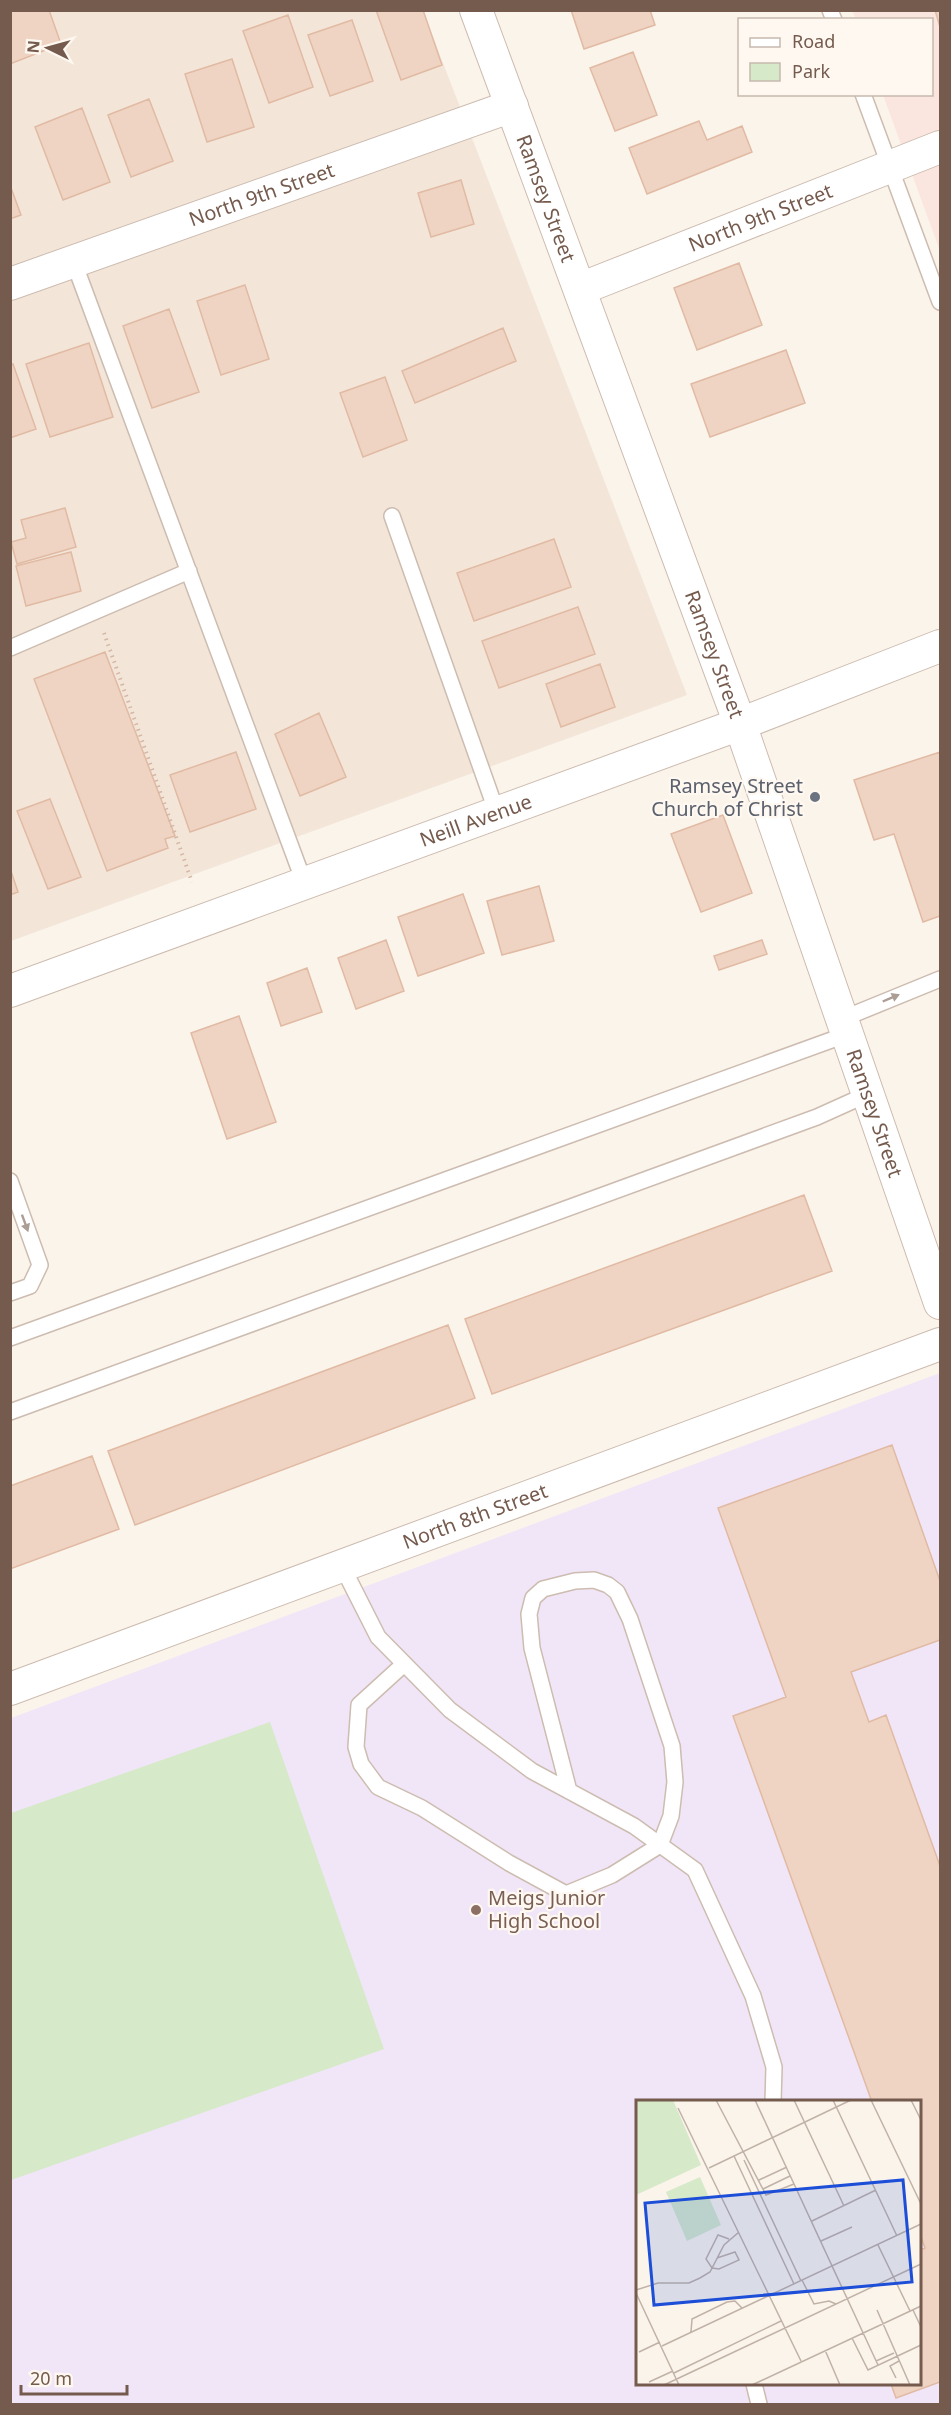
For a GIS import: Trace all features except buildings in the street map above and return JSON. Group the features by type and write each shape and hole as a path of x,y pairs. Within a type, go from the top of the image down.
{"street":[{"name":"Ramsey Street","path":"476,10 740,723 940,1303"},
{"name":"North 9th Street","path":"10,284 512,106"},
{"name":"North 9th Street","path":"580,289 940,147"},
{"name":"Neill Avenue","path":"10,991 740,723 940,646"},
{"name":"North 8th Street","path":"10,1689 940,1344"}],"lane":[{"path":"864,96 940,302"},
{"path":"73,260 304,882"},
{"path":"392,516 497,813"},
{"path":"10,648 189,571"},
{"path":"10,1338 845,1026 940,980"},
{"path":"10,1412 806,1121 868,1094"},
{"path":"10,1182 40,1264 30,1286 10,1293"},
{"path":"342,1566 378,1637 450,1710 532,1771 634,1826 695,1870 753,1996 774,2067 773,2100"},
{"path":"404,1664 359,1705 356,1748 361,1764 378,1787 422,1808 509,1863 566,1894 612,1875 660,1845 670,1816 675,1782 672,1746 630,1619 617,1592 608,1585 594,1580 575,1581 543,1589 533,1598 529,1614 532,1648 569,1791"},
{"path":"754,2385 759,2404"}],"path":[{"path":"101,625 192,882"}],"shaded area":[{"path":"11,11 423,11 687,695 11,941"},
{"path":"852,11 940,11 940,251 883,96 933,96 933,18 856,18"},
{"name":"Meigs Junior High School","path":"940,1373 940,2404 11,2404 11,1718"}],"green space":[{"path":"270,1722 384,2049 11,2180 11,1813"}],"place":[{"name":"Ramsey Street Church of Christ","path":"815,797"},
{"name":"Meigs Junior High School","path":"476,1910"}]}
